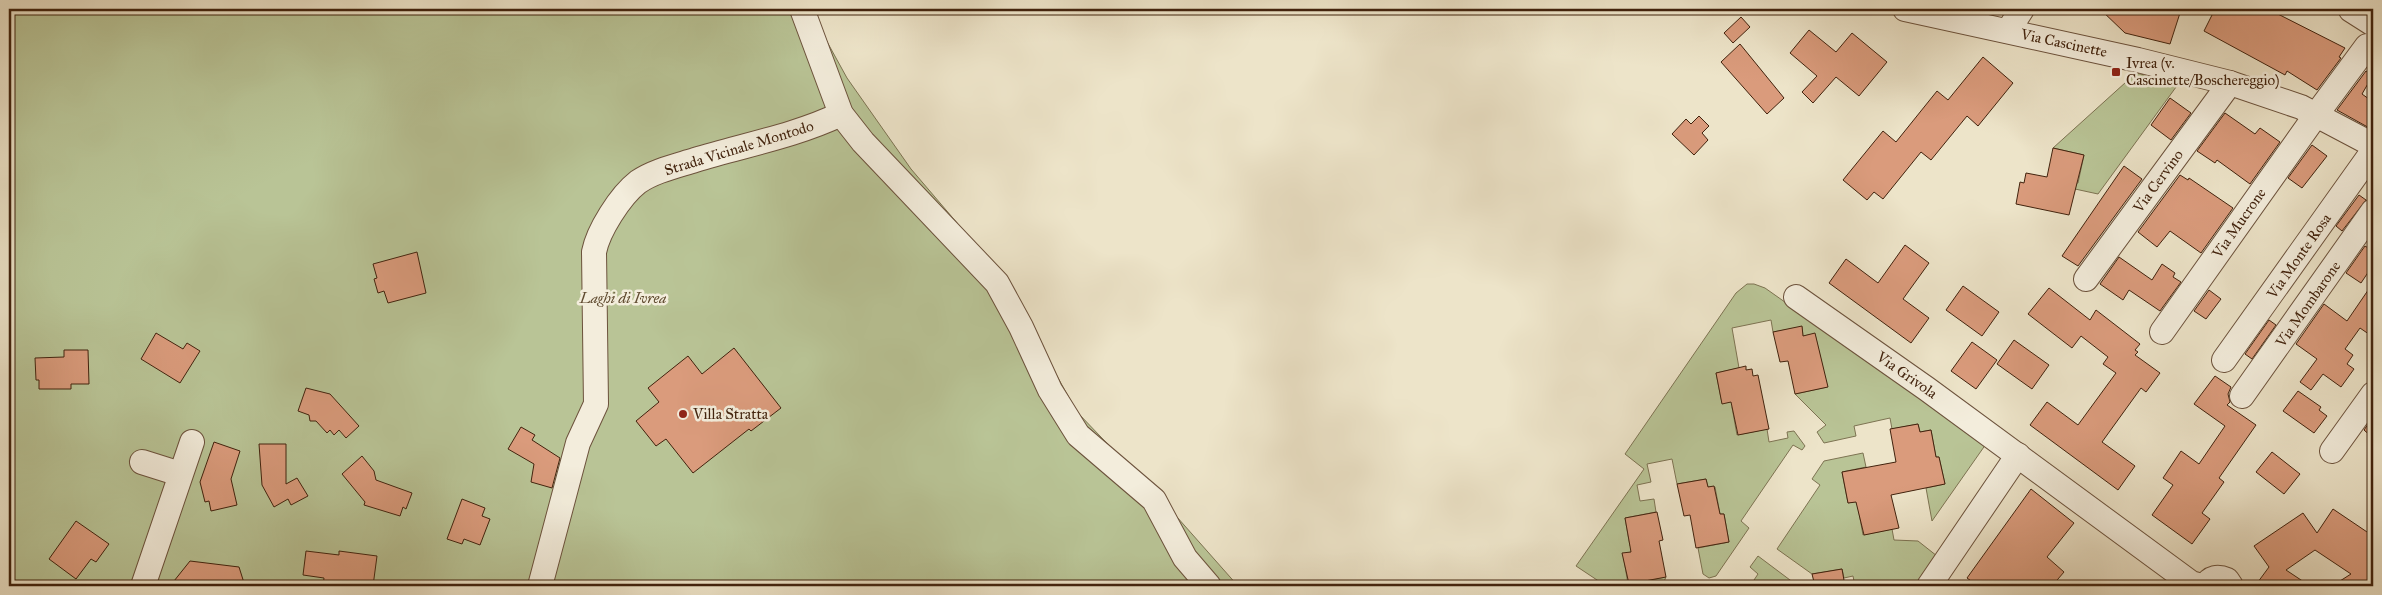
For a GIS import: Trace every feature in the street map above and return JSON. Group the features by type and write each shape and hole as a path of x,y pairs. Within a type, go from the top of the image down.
{"street":[{"path":"802,9 841,114 863,142 997,283 1021,327 1050,390 1078,435 1154,500 1186,558 1209,586"},
{"name":"Via Cascinette","path":"1905,9 1934,12 2230,83 2301,107 2373,145"},
{"name":"Via Cascinette","path":"2008,31 2022,9"},
{"path":"2352,9 2373,24"},
{"name":"Via Mucrone","path":"2162,332 2316,115 2367,46 2373,45"},
{"name":"Via Cervino","path":"2086,279 2230,83"},
{"name":"Strada Vicinale Montodo","path":"540,586 578,443 596,404 594,252 601,230 618,205 638,183 667,168 736,147 813,127 841,114"},
{"name":"Via Monte Rosa","path":"2224,360 2373,151"},
{"name":"Via Mombarone","path":"2242,396 2373,211"},
{"name":"Via Grivola","path":"1796,297 2018,455 2191,583 2204,586 2217,577 2227,580 2232,586"},
{"path":"2332,451 2373,394"},
{"path":"143,586 192,442"},
{"path":"1929,586 2018,455"},
{"path":"142,462 180,474"}],"green space":[{"name":"Laghi di Ivrea","path":"9,9 809,9 847,78 911,169 999,272 1077,412 1169,508 1238,586 9,586"},
{"path":"2136,73 2179,83 2098,194 2075,189 2084,155 2053,148"},
{"path":"1747,284 1754,284 1765,288 1986,444 1932,521 1926,488 1945,484 1939,457 1936,457 1931,430 1920,432 1918,424 1892,429 1890,418 1854,426 1856,436 1824,443 1817,432 1826,425 1795,394 1827,387 1815,334 1803,336 1802,327 1773,332 1771,320 1732,328 1739,368 1716,373 1722,403 1735,401 1732,407 1737,435 1767,429 1769,442 1788,438 1787,432 1794,431 1805,446 1802,450 1793,445 1741,521 1749,528 1716,576 1709,578 1703,574 1698,548 1729,542 1724,514 1720,514 1715,487 1708,487 1706,479 1677,484 1672,459 1647,464 1651,482 1637,485 1640,501 1654,499 1656,512 1625,518 1630,546 1635,551 1623,554 1628,584 1666,577 1662,586 1606,586 1576,566 1644,469 1625,454 1736,293"},
{"path":"1863,453 1866,467 1842,472 1848,503 1862,500 1858,507 1863,535 1892,529 1894,540 1918,541 1937,556 1915,586 1855,586 1853,576 1844,578 1842,569 1812,574 1777,549 1820,485 1812,479 1824,461"},
{"path":"1758,556 1794,583 1792,585 1750,586 1758,574 1750,567"}],"building":[{"path":"2100,9 2161,9 2180,13 2170,44 2125,33"},
{"path":"2215,9 2268,9 2345,48 2339,57 2341,58 2317,90 2287,71 2285,75 2204,31"},
{"path":"1741,17 1750,27 1733,43 1724,33"},
{"path":"1809,30 1836,52 1852,33 1887,62 1859,96 1836,77 1813,103 1802,92 1817,76 1790,53"},
{"path":"1740,44 1784,98 1767,114 1721,62"},
{"path":"1983,57 2013,83 1978,126 1967,116 1931,160 1921,152 1883,199 1874,192 1867,200 1843,180 1883,131 1896,142 1937,91 1948,100"},
{"path":"2366,71 2373,75 2362,94 2373,102 2373,130 2337,110"},
{"path":"2170,98 2191,113 2171,140 2151,125"},
{"path":"2225,113 2255,134 2260,128 2280,142 2250,184 2217,160 2215,163 2197,151"},
{"path":"1699,116 1709,126 1702,133 1708,140 1694,155 1672,134 1686,119 1691,124"},
{"path":"2312,145 2327,156 2302,188 2288,178"},
{"path":"2053,148 2084,155 2069,215 2016,204 2020,182 2024,183 2026,173 2047,177"},
{"path":"2124,166 2142,179 2078,266 2062,256"},
{"path":"2180,175 2188,180 2189,178 2233,208 2201,253 2170,231 2157,247 2138,232"},
{"path":"2359,195 2366,200 2342,231 2336,226"},
{"path":"1905,245 1929,263 1903,299 1929,318 1911,343 1829,283 1846,259 1878,283"},
{"path":"2365,246 2373,251 2373,265 2361,283 2346,273"},
{"path":"417,252 426,293 388,303 384,291 378,293 374,279 377,278 373,264"},
{"path":"2119,257 2152,280 2162,264 2175,273 2173,277 2181,282 2160,311 2129,290 2123,300 2100,284"},
{"path":"2373,283 2373,337 2360,328 2345,349 2353,355 2347,364 2354,369 2341,387 2323,374 2311,390 2300,382 2317,359 2296,344 2324,304 2347,321"},
{"path":"1963,286 1999,312 1982,336 1946,310"},
{"path":"2049,288 2090,320 2096,310 2140,344 2135,350 2138,352 2135,355 2160,373 2146,392 2141,388 2102,442 2135,466 2118,490 2030,425 2047,402 2078,425 2116,373 2103,364 2108,357 2081,336 2072,348 2028,314"},
{"path":"2209,290 2221,299 2206,319 2194,311"},
{"path":"2269,320 2276,325 2252,359 2245,354"},
{"path":"1802,326 1803,336 1815,333 1828,387 1795,394 1788,361 1780,362 1773,332"},
{"path":"156,333 183,349 187,343 200,351 180,383 141,359"},
{"path":"2014,340 2049,365 2032,389 1997,364"},
{"path":"1972,342 1997,360 1976,389 1951,371"},
{"name":"Villa Stratta","path":"734,348 781,408 751,431 749,429 693,473 666,439 656,446 636,421 659,402 648,388 688,356 702,374"},
{"path":"64,350 88,350 89,384 71,384 71,389 39,389 39,380 36,380 35,358 64,357"},
{"path":"1746,366 1746,370 1752,369 1753,376 1758,375 1769,429 1738,435 1731,402 1722,404 1716,373"},
{"path":"2215,376 2231,387 2228,394 2230,402 2227,405 2256,425 2219,478 2224,482 2202,513 2210,519 2192,544 2152,515 2173,485 2163,478 2181,451 2199,464 2225,426 2194,404"},
{"path":"306,388 330,394 359,426 346,438 339,430 334,435 330,430 327,433 316,421 310,421 309,415 298,411"},
{"path":"2298,391 2321,407 2319,410 2327,416 2314,433 2283,411"},
{"path":"2373,417 2373,438 2364,430"},
{"path":"1918,424 1920,432 1931,430 1936,457 1939,457 1945,484 1891,495 1899,528 1864,535 1856,502 1848,503 1842,472 1896,462 1890,429"},
{"path":"521,427 535,435 532,440 560,458 552,488 531,482 534,464 508,449"},
{"path":"214,442 240,451 231,479 237,505 211,511 209,501 205,502 200,482"},
{"path":"259,444 286,444 286,484 297,478 308,496 291,505 288,499 274,507 262,485"},
{"path":"2272,452 2300,474 2284,494 2256,472"},
{"path":"362,456 374,471 376,480 412,493 406,509 403,507 400,516 364,505 365,502 342,474"},
{"path":"1706,479 1708,487 1714,486 1720,514 1724,514 1729,542 1696,548 1690,515 1684,516 1677,484"},
{"path":"2031,489 2074,523 2047,557 2064,572 2052,586 1978,586 1967,578"},
{"path":"462,499 485,508 482,516 490,519 480,545 464,539 462,544 447,539"},
{"path":"2333,509 2373,536 2373,565 2368,573 2373,580 2373,586 2332,586 2351,574 2315,550 2286,570 2310,586 2255,586 2269,567 2254,546 2303,513 2317,533"},
{"path":"1657,512 1663,540 1659,541 1666,577 1629,584 1622,553 1631,552 1625,518"},
{"path":"76,521 109,544 96,562 91,559 76,579 49,559"},
{"path":"306,551 339,555 339,551 377,556 373,586 323,586 324,578 303,575"},
{"path":"190,561 239,567 245,586 170,586"},
{"path":"1842,569 1845,586 1815,586 1812,574"}],"place":[{"name":"Ivrea (v. Cascinette/Boschereggio)","path":"2116,72"},
{"name":"Villa Stratta","path":"683,414"}]}
